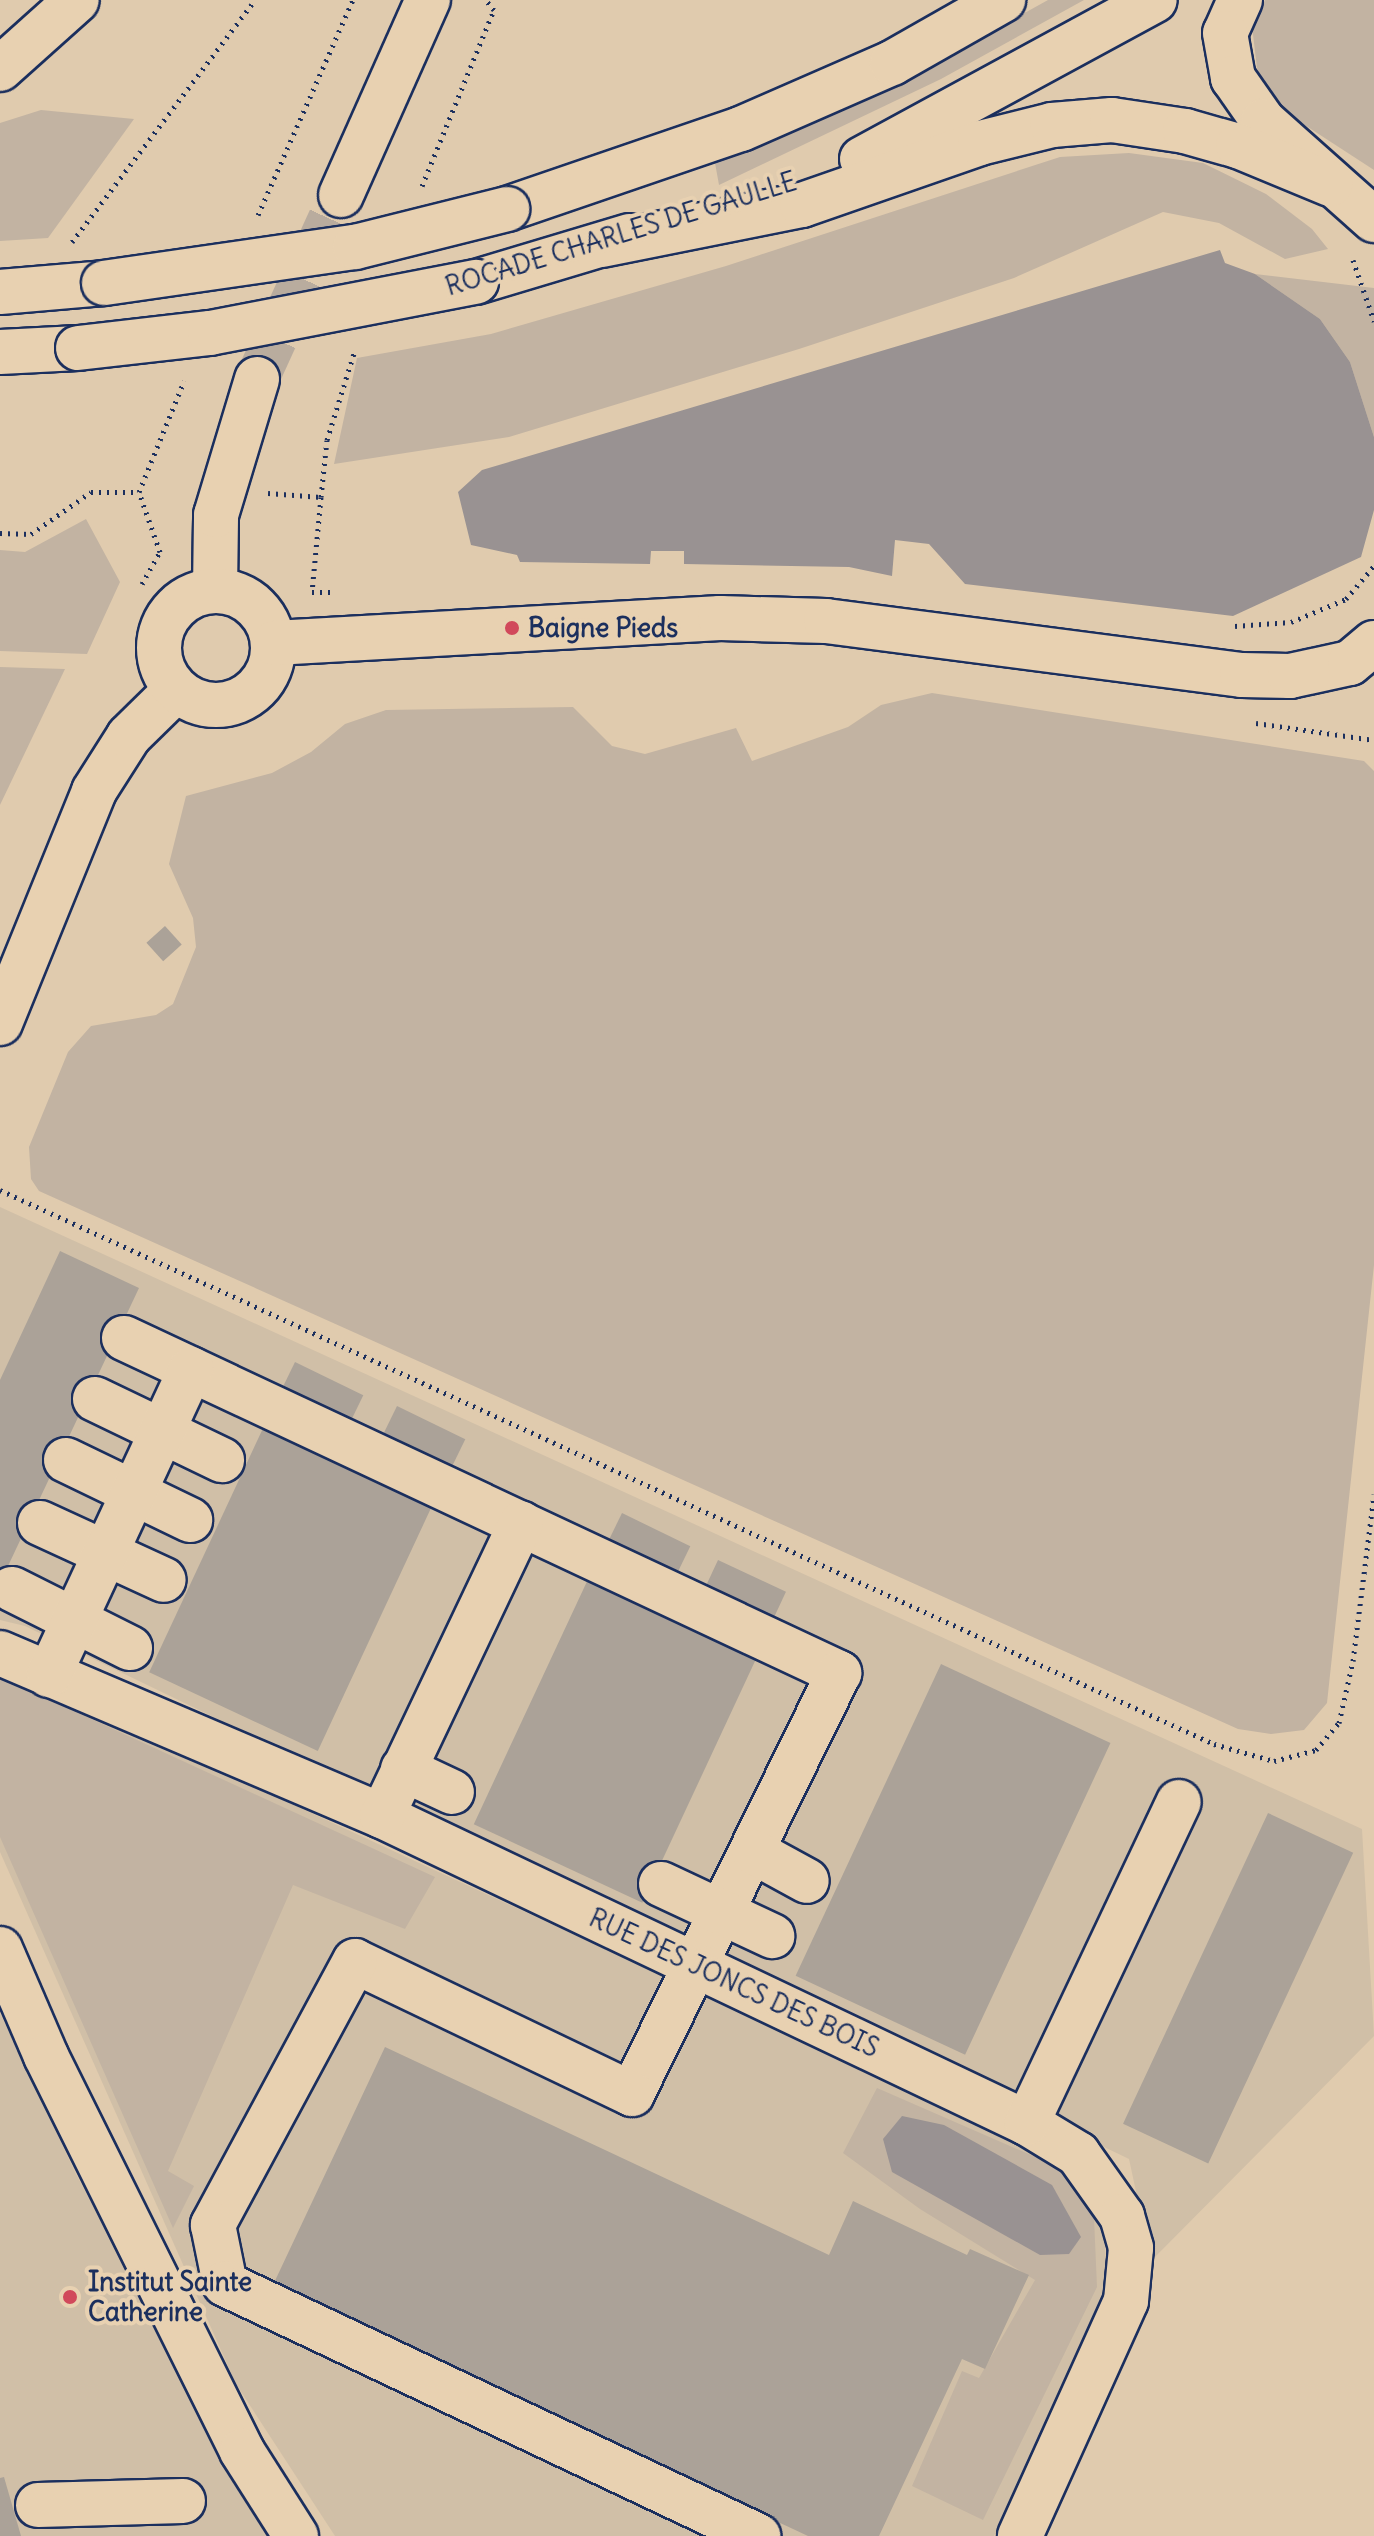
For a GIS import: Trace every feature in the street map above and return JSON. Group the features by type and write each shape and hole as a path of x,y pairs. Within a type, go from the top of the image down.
{"main road":[{"path":"0,69 77,0"},
{"path":"341,195 428,0"},
{"path":"0,292 104,283 355,247 507,209 741,129 892,63 1003,0"},
{"name":"ROCADE CHARLES DE GAULLE","path":"0,352 78,348 210,333 476,282 602,245 876,155 1155,0"},
{"path":"1240,0 1225,33 1233,78 1263,121 1330,184 1362,236"},
{"path":"602,245 802,205 980,143 1052,125 1112,120 1185,131 1238,146 1330,184"},
{"path":"215,590 216,515 257,379"},
{"path":"215,590 243,597 264,616 274,643 269,671 253,693 228,705 200,704 176,690 161,667 158,640 181,602 215,590"},
{"path":"274,643 720,618 826,621 1242,675 1290,676 1350,663 1374,643"},
{"path":"0,1023 94,791 129,736 176,690"},
{"path":"124,1338 839,1673 754,1852 632,2094 355,1961 213,2225 225,2284 758,2536"},
{"path":"49,1675 191,1369"},
{"path":"95,1399 222,1460"},
{"path":"66,1460 190,1520"},
{"path":"40,1523 164,1580"},
{"path":"382,1816 521,1523"},
{"path":"12,1589 130,1648"},
{"name":"RUE DES JONCS DES BOIS","path":"0,1653 382,1816 1027,2123 1078,2154 1122,2216 1131,2248 1126,2301 1020,2536"},
{"path":"403,1769 452,1792"},
{"path":"1027,2123 1179,1802"},
{"path":"754,1852 807,1881"},
{"path":"661,1884 772,1936"},
{"path":"0,1949 46,2056 242,2451 296,2536"},
{"path":"38,2505 183,2501"}],"path":[{"path":"75,239 255,0"},
{"path":"1362,236 1374,321"},
{"path":"225,486 321,497 312,592 336,591"},
{"path":"0,533 31,534 91,492 139,492"},
{"path":"0,1190 1214,1744 1274,1761 1316,1750 1339,1723 1353,1661 1374,1494"}],"shaded area":[{"path":"1048,0 1084,0 941,79 719,185 715,163 916,73"},
{"path":"1265,0 1374,0 1374,170 1274,105 1257,68 1252,26"},
{"path":"41,110 134,119 48,238 0,241 0,123"},
{"path":"1129,153 1203,163 1266,194 1312,229 1328,249 1285,259 1219,223 1163,212 1014,278 799,349 509,437 334,464 357,358 491,334 726,266 1060,157"},
{"path":"1220,250 1225,263 1255,274 1320,319 1350,362 1374,437 1374,510 1361,557 1233,616 965,584 929,544 895,540 892,576 849,567 684,564 684,551 651,551 650,564 520,562 517,555 471,545 458,492 482,470"},
{"path":"1255,274 1374,288 1374,437 1350,362 1320,319"},
{"path":"86,519 120,582 87,654 0,651 0,550 25,552"},
{"path":"0,667 65,669 0,805"},
{"path":"932,693 1364,761 1374,771 1374,1265 1327,1703 1304,1730 1271,1734 1238,1729 39,1191 31,1179 29,1147 68,1052 91,1026 156,1015 173,1004 196,947 193,918 169,864 186,796 272,773 311,752 345,724 386,710 573,707 612,746 645,754 736,728 752,761 848,727 881,705"},
{"path":"0,1207 1362,1829 1374,2036 1151,2261 1129,2159 25,1626 0,1620"},
{"path":"0,1669 1070,2164 1103,2221 1108,2289 994,2536 335,2536 236,2384 0,1852"},
{"path":"0,1677 435,1877 405,1929 293,1885 168,2171 194,2186 173,2228 0,1837"},
{"name":"Institut Sainte Catherine","path":"0,2013 75,2172 206,2422 275,2536 0,2536"},
{"path":"877,2088 1063,2169 1094,2218 1097,2287 983,2520 912,2486 962,2371 979,2378 1035,2280 920,2209 843,2153"},
{"path":"902,2116 944,2125 1052,2185 1081,2237 1069,2254 1040,2255 892,2172 883,2139"}],"building":[{"path":"165,926 182,945 163,961 146,943"},
{"path":"60,1251 139,1288 0,1583 0,1380"},
{"path":"295,1362 363,1395 344,1434 276,1401"},
{"path":"397,1406 465,1439 446,1479 378,1446"},
{"path":"265,1424 434,1503 318,1751 149,1672"},
{"path":"622,1513 690,1546 671,1585 603,1552"},
{"path":"718,1560 786,1592 768,1631 700,1599"},
{"path":"590,1575 759,1654 642,1903 474,1824"},
{"path":"941,1664 1110,1743 965,2055 796,1976"},
{"path":"1268,1813 1353,1853 1208,2164 1123,2124"},
{"path":"385,2047 829,2255 853,2201 967,2255 970,2249 1029,2275 985,2369 962,2359 879,2536 808,2536 273,2285"},
{"path":"4,2477 21,2536 0,2536 0,2478"}],"tunnel":[{"path":"257,379 341,195"}],"place":[{"name":"Baigne Pieds","path":"512,628"},
{"name":"Institut Sainte Catherine","path":"70,2297"}]}
